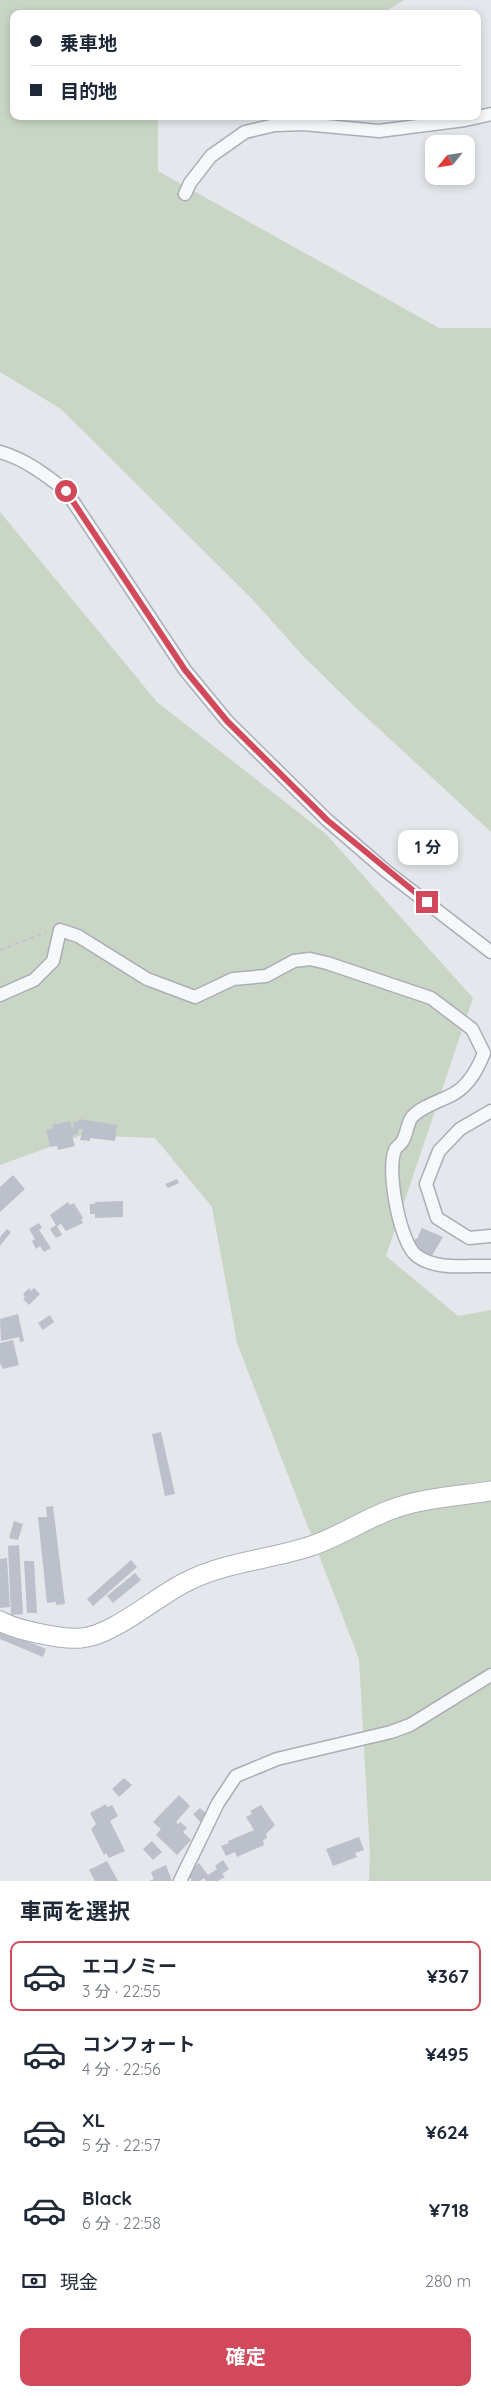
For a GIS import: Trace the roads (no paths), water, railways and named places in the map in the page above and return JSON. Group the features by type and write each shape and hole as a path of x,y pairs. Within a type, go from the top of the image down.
{"main road":[{"path":"0,1622 49,1636 82,1638 114,1627 184,1583 219,1568 261,1560 311,1546 335,1537 391,1509 491,1491"}],"street":[{"path":"185,194 190,183 211,156 245,132 276,125 304,124 379,131 464,120"},
{"path":"0,452 16,457 50,478 66,491 185,670 227,721 327,820 386,871 491,952"},
{"path":"0,995 34,980 52,961 60,930 78,936 146,979 195,996 233,979 266,976 294,961 310,959 431,998 472,1029 484,1053 476,1072 457,1092 431,1104 412,1118 402,1142 395,1150 392,1170 394,1194 401,1228 415,1255 433,1265 491,1266"},
{"path":"491,1110 460,1130 439,1151 426,1184 437,1218 469,1238 491,1236"},
{"path":"180,1881 218,1804 236,1776 277,1759 391,1732 410,1725 491,1675"}]}
